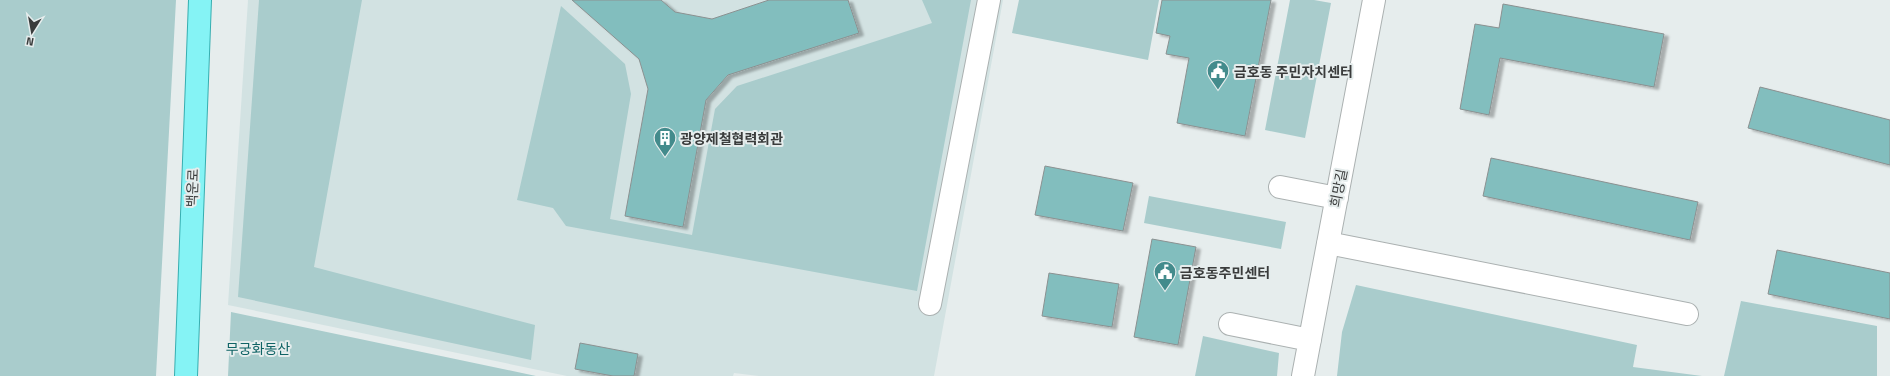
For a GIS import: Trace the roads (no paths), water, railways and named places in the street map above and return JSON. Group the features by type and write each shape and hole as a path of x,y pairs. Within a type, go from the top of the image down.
{"main road":[{"name":"백운로","path":"186,376 200,0"}],"street":[{"path":"930,304 989,0"},
{"name":"희망길","path":"1303,376 1374,0"},
{"path":"1280,187 1336,198"},
{"path":"1328,243 1687,314"},
{"path":"1230,324 1310,340"}],"place":[{"name":"금호동 주민자치센터","path":"1218,90"},
{"name":"광양제철협력회관","path":"665,158"},
{"name":"금호동주민센터","path":"1165,292"}],"park label":[{"name":"무궁화동산","path":"258,348"}]}
